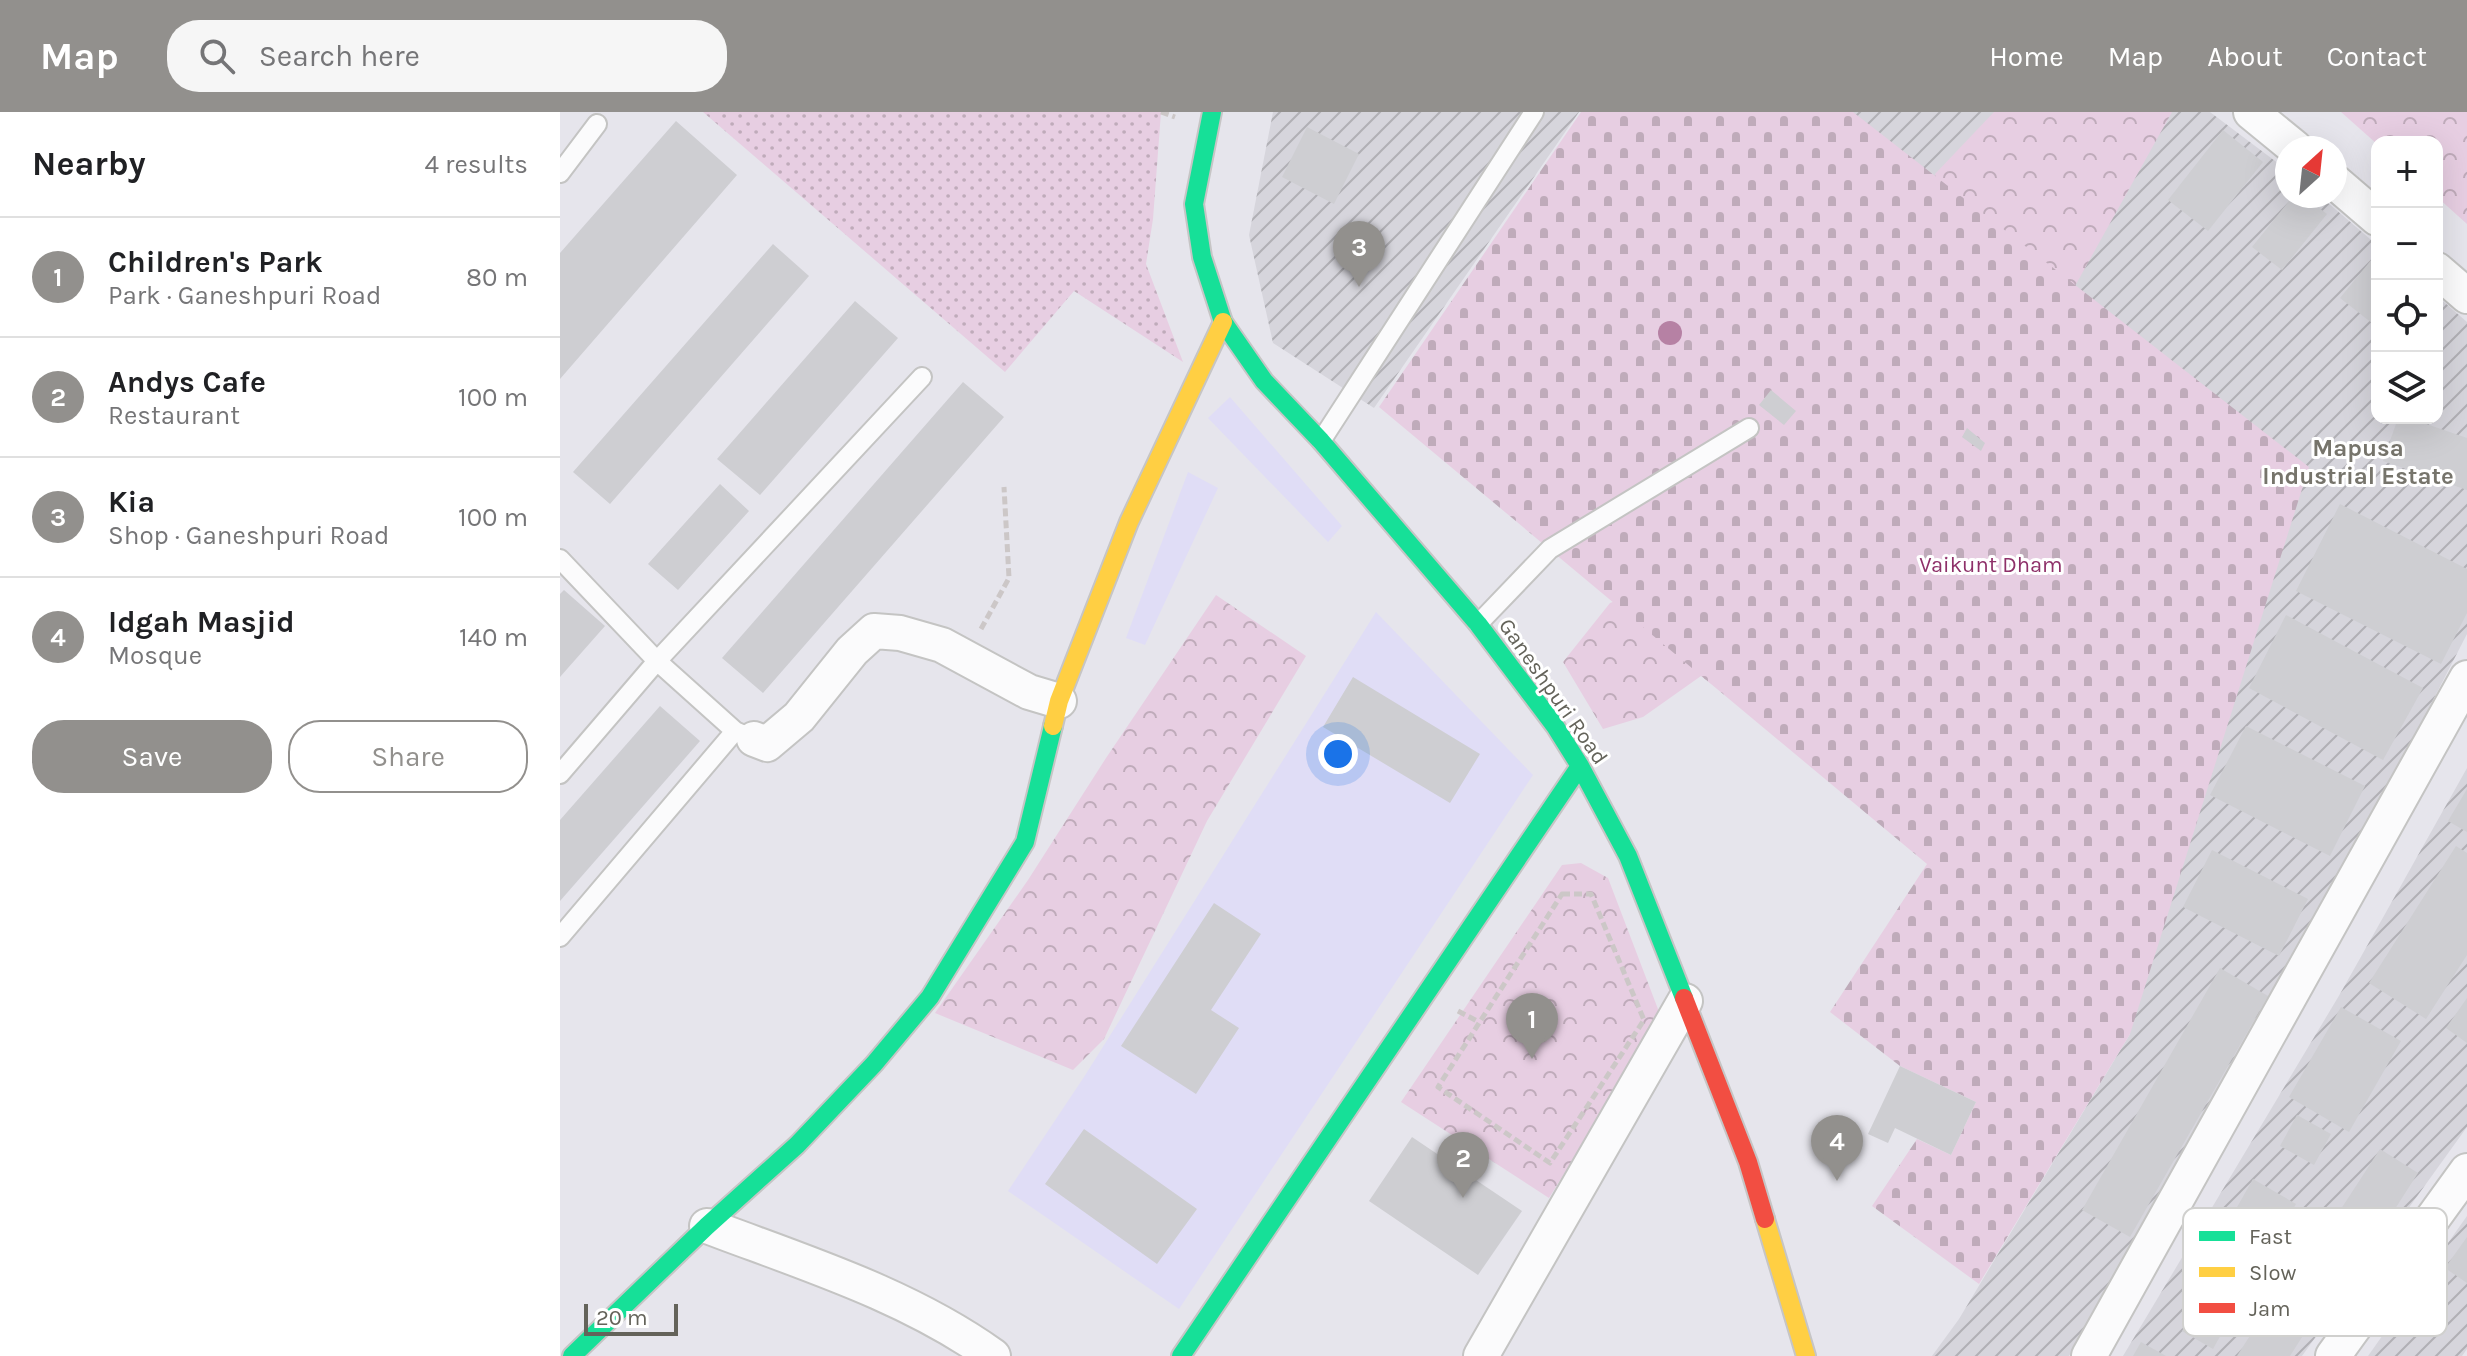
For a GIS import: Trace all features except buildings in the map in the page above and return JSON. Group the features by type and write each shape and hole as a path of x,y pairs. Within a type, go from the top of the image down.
{"street":[{"path":"2251,112 2280,136"},
{"name":"Ganeshpuri Road","path":"1210,121 1194,204 1202,257 1223,322 1264,381 1321,441 1478,624 1555,726 1580,766 1628,856 1748,1162 1806,1356"},
{"path":"2347,192 2371,213"},
{"path":"2443,275 2467,296"},
{"path":"572,1356 707,1226 797,1145 874,1064 930,997 1025,842 1059,701 1129,522 1223,322"},
{"path":"745,735 767,744 799,717 852,651 874,631 900,633 942,645 1029,692 1059,701"},
{"path":"2089,1356 2467,678"},
{"path":"1181,1356 1580,766"},
{"path":"1481,1356 1685,1001"},
{"path":"2440,1208 2467,1171"},
{"path":"707,1226 884,1294 969,1339 993,1356"},
{"path":"2333,1356 2347,1336"}],"lane":[{"path":"1196,112 1210,121"},
{"path":"1321,441 1534,112"},
{"path":"560,173 597,124"},
{"path":"560,774 657,661 922,377"},
{"path":"1478,624 1550,549 1749,428"},
{"path":"560,559 657,661 745,735 560,937"}],"path":[{"path":"1161,112 1178,118"},
{"path":"964,657 1009,578 1004,487"},
{"path":"1562,894 1591,894 1644,1020 1550,1163 1438,1087 1479,1022 1562,894"},
{"path":"1461,1013 1479,1022"}],"shaded area":[{"path":"1273,112 1579,112 1374,408 1273,343 1249,235"},
{"path":"1853,112 2210,112 2275,161 2275,208 2334,208 2371,240 2371,424 2443,424 2443,301 2467,322 2467,634 2290,978 2069,1356 1932,1356 1959,1319 2130,1034"},
{"path":"1230,397 1342,526 1328,542 1208,418"},
{"path":"1188,472 1218,488 1145,645 1126,638"},
{"path":"1376,612 1533,775 1179,1309 1008,1191 1084,1077"},
{"path":"2467,768 2467,1127 2409,1208 2212,1208 2340,994"},
{"path":"2467,1216 2467,1349 2462,1356 2368,1356 2382,1336 2447,1336 2447,1244"},
{"path":"2183,1256 2183,1336 2316,1336 2302,1356 2123,1356"}],"green space":[{"path":"703,112 1161,112 1153,219 1146,264 1183,362 1074,291 1005,372"},
{"name":"Vaikunt Dham","path":"1581,112 1853,112 2309,467 2130,1034 1979,1284 1872,1206 1917,1139 1951,1155 1976,1102 1900,1066 1830,1012 1927,864 1379,407"},
{"path":"1994,112 2172,112 2075,286 2122,996 1701,676 1643,717 1603,729 1563,662 1610,603 1642,591 1944,224 1935,174"},
{"path":"2341,112 2467,112 2467,224 2443,202 2443,136 2371,136 2371,139"},
{"path":"1216,595 1306,656 1207,821 1104,1039 1073,1070 935,1013 1028,880"},
{"path":"1581,863 1608,878 1661,1017 1549,1198 1401,1102 1562,865"}],"traffic: fast":[{"path":"1212,112 1194,204 1202,257 1223,322 1264,381 1321,441 1478,624 1555,726 1628,856 1684,998"},
{"path":"572,1356 707,1226 797,1145 874,1064 930,997 1025,842 1053,726"},
{"path":"1181,1356 1580,766"}],"traffic: slow":[{"path":"1053,726 1059,701 1129,522 1223,322"},
{"path":"1765,1219 1806,1356"}],"traffic: jam":[{"path":"1684,998 1748,1162 1765,1219"}],"place":[{"name":"Kia","path":"1359,287"},
{"name":"Children's Park","path":"1532,1059"},
{"name":"Idgah Masjid","path":"1837,1181"},
{"name":"Andys Cafe","path":"1463,1198"}],"district":[{"name":"Mapusa Industrial Estate","path":"2358,462"}]}
